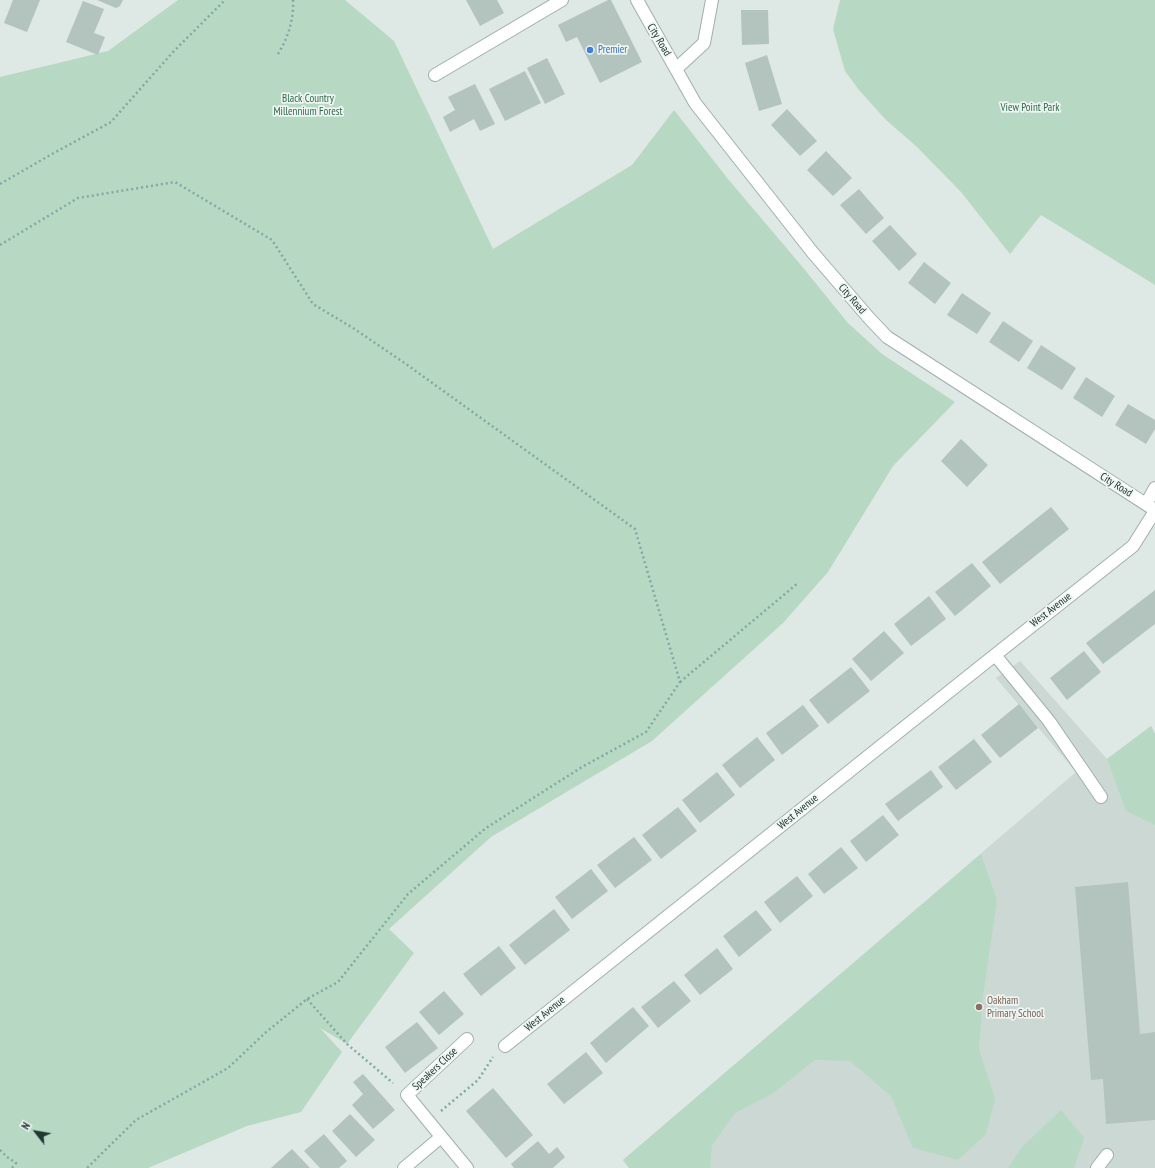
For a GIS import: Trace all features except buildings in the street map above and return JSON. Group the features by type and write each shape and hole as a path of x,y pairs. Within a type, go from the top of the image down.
{"street":[{"path":"435,75 562,0"},
{"name":"City Road","path":"637,0 695,104 813,253 887,337 1152,509"},
{"path":"676,69 704,43 712,0"},
{"name":"West Avenue","path":"505,1046 1133,546 1152,509 1155,488"},
{"path":"995,655 1049,721 1101,797"},
{"name":"Speakers Close","path":"467,1039 407,1095 467,1168"},
{"path":"404,1168 441,1137"},
{"path":"1097,1168 1107,1154"}],"path":[{"path":"0,184 111,122 173,52 225,0"},
{"path":"278,54 284,44 292,22 293,0"},
{"path":"0,245 78,198 175,182 272,240 312,304 353,328 406,364 635,529 680,682"},
{"path":"88,1168 136,1120 228,1068 265,1033 307,999 338,982 408,894 486,828 582,768 646,732 680,682 798,582"},
{"path":"307,999 347,1044 397,1086"},
{"path":"439,1112 478,1080 490,1060 505,1046"},
{"path":"0,1150 16,1163 12,1168"}],"shaded area":[{"name":"Oakham Primary School","path":"1020,661 1107,759 1151,726 1155,734 1155,1168 629,1168 623,1160 1076,772 996,678"}],"green space":[{"name":"Black Country Millennium Forest","path":"178,0 345,0 394,41 493,249 632,165 674,110 728,179 848,323 882,354 955,402 893,466 828,572 783,623 652,741 491,837 389,929 414,953 347,1044 320,1028 342,1052 301,1112 247,1126 148,1168 0,1168 0,77 108,51"},
{"name":"View Point Park","path":"840,0 1155,0 1155,285 1041,215 1010,254 961,192 917,147 886,120 859,90 845,71 833,29"},
{"path":"1151,726 1155,734 1155,825 1126,811 1107,759"},
{"path":"981,854 997,900 983,996 979,1049 995,1099 986,1134 958,1160 913,1148 891,1096 850,1061 815,1060 772,1094 735,1113 712,1145 710,1168 629,1168 623,1160"},
{"path":"1061,1110 1084,1138 1074,1168 1008,1168 1022,1147"}],"place":[{"name":"Premier","path":"590,50"},
{"name":"Oakham Primary School","path":"979,1007"}]}
